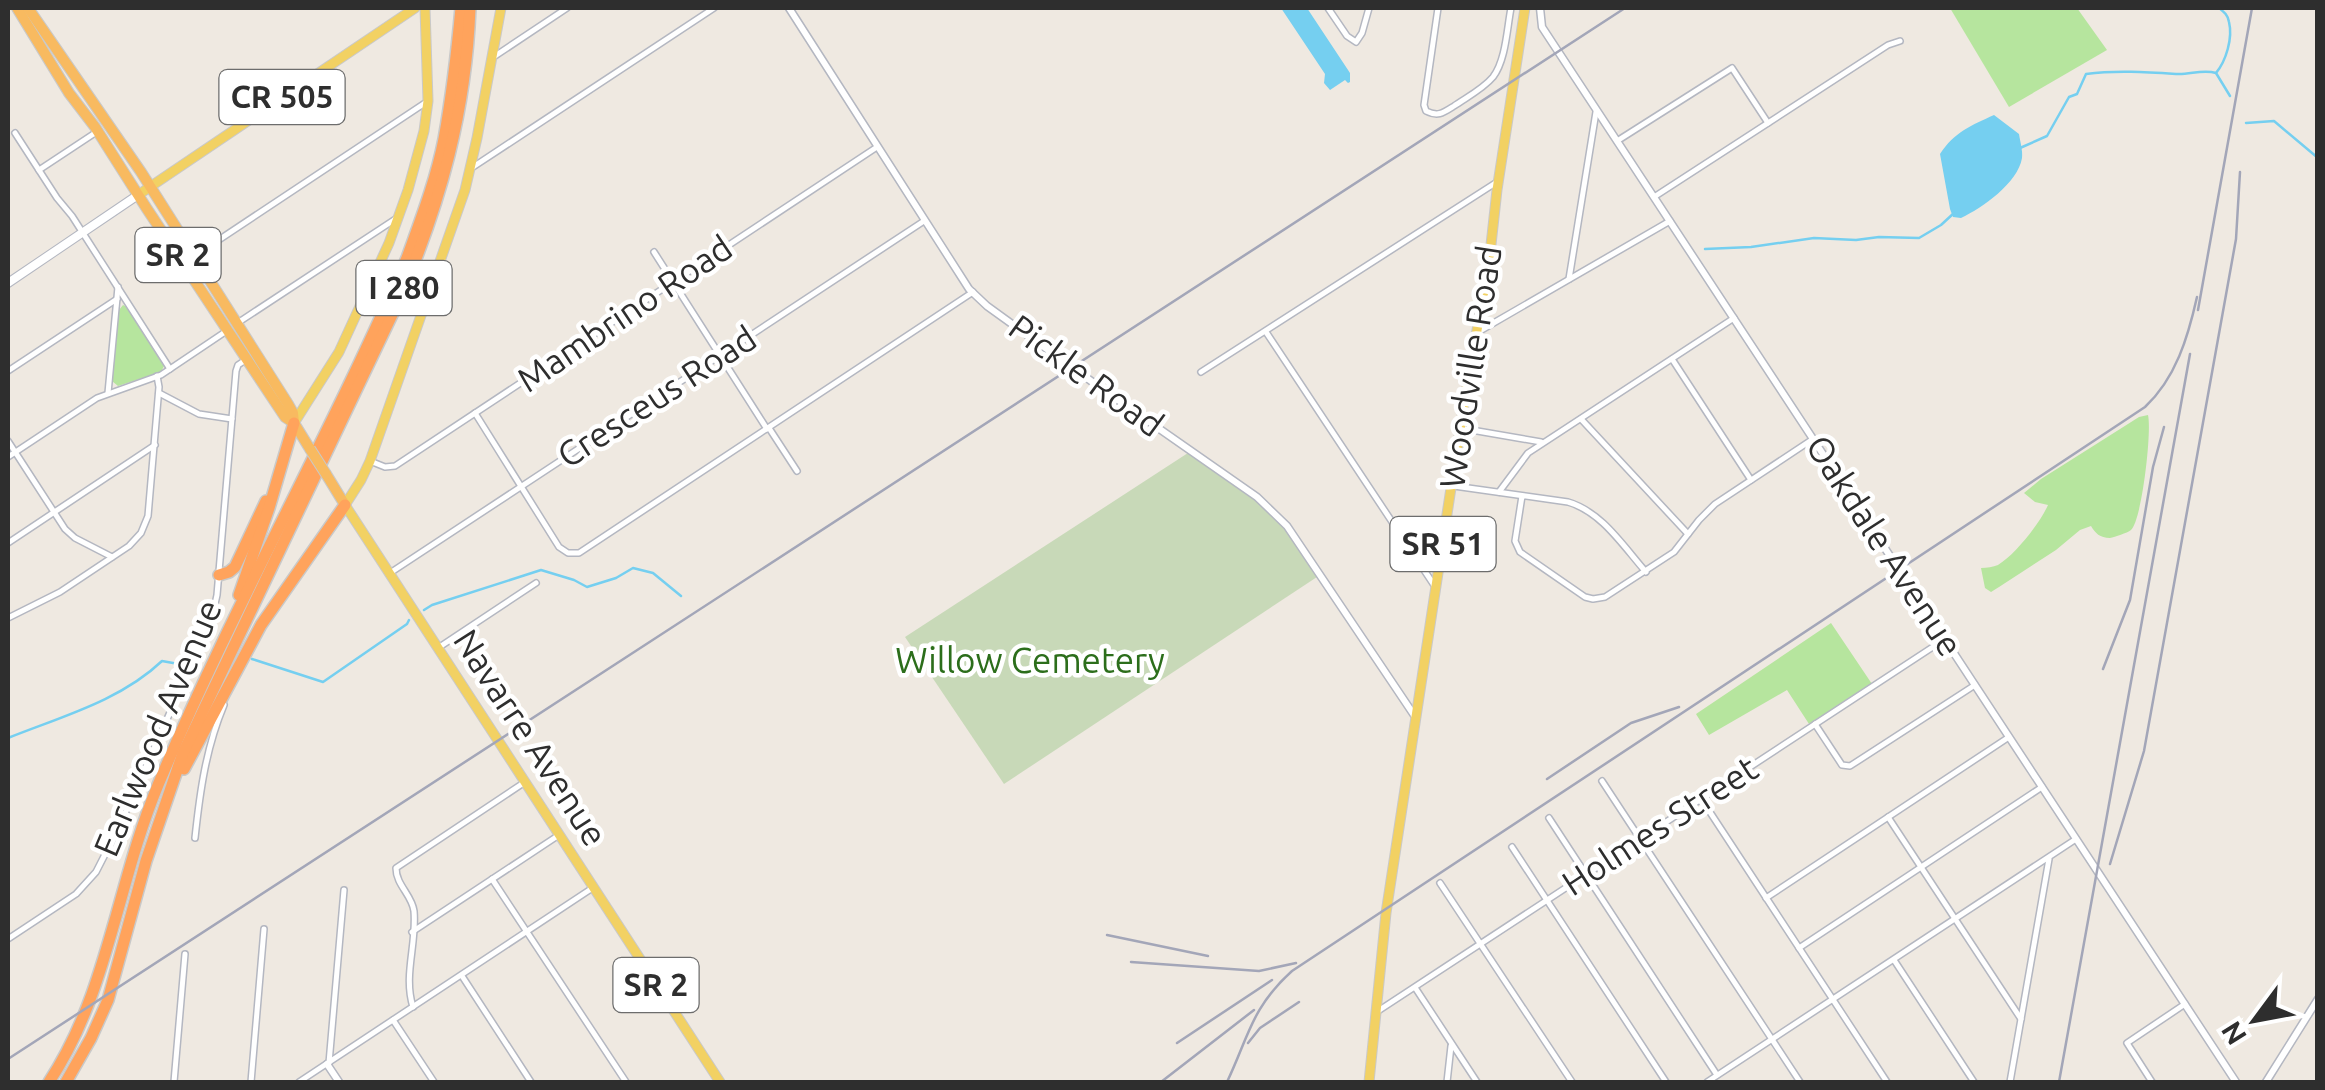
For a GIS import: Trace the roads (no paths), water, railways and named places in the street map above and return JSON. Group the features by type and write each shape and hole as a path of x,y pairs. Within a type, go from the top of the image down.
{"highway":[{"path":"18,8 36,29 43,30"},
{"name":"Navarre Avenue","path":"18,8 138,195 231,329 279,390 293,413 294,424"},
{"name":"Navarre Avenue","path":"28,8 193,256 238,347 252,356 286,418 294,424 346,504"},
{"name":"I 280","path":"49,1082 89,1006 149,808 191,708 407,258 443,142 455,72 460,8"},
{"name":"I 280","path":"66,1082 92,1038 108,1000 146,861 183,753 400,296 429,226 462,100 470,8"},
{"path":"52,64 60,62 91,108 106,120"},
{"path":"238,347 253,360 274,391 279,390"},
{"path":"210,668 248,572 294,424"},
{"path":"219,575 234,567 260,509 271,494"},
{"path":"146,861 184,769 261,624 346,504"}],"main road":[{"name":"CR 505","path":"138,195 415,8"},
{"path":"294,424 339,352 400,216 424,131 428,101 424,8"},
{"path":"346,504 370,461 457,216 501,8"},
{"name":"Woodville Road","path":"1368,1082 1387,907 1489,263 1525,8"},
{"path":"8,283 138,195"},
{"name":"Navarre Avenue","path":"346,504 719,1082"}],"street":[{"path":"492,58 567,8"},
{"path":"470,169 714,8"},
{"name":"Pickle Road","path":"789,8 973,292 1274,512 1415,716"},
{"path":"1328,8 1347,36 1356,42 1369,8"},
{"path":"1438,8 1424,108 1430,114 1441,114 1496,73 1511,8"},
{"name":"Oakdale Avenue","path":"1540,8 1540,22 1554,45 2236,1082"},
{"path":"1654,197 1888,45 1900,41"},
{"path":"1618,142 1732,68 1768,123"},
{"path":"193,256 428,101"},
{"path":"1569,280 1596,109"},
{"path":"38,170 98,131"},
{"path":"15,133 170,369"},
{"name":"Mambrino Road","path":"370,461 392,467 877,147"},
{"path":"1201,372 1498,181"},
{"path":"8,457 108,392 170,369 400,216"},
{"name":"Cresceus Road","path":"390,573 924,221"},
{"path":"1476,334 1670,221"},
{"path":"654,252 797,471"},
{"path":"108,392 118,287"},
{"path":"474,413 559,546 572,554 583,551 973,292"},
{"path":"8,371 117,299"},
{"path":"1499,492 1525,456 1734,318"},
{"path":"1266,331 1436,588"},
{"name":"Earlwood Avenue","path":"8,939 76,894 96,872 213,613 237,366 252,356"},
{"path":"1672,358 1751,480"},
{"path":"8,618 48,599 134,542 147,522 159,392 157,376"},
{"path":"159,392 199,414 232,419"},
{"path":"1580,419 1688,534"},
{"path":"1460,428 1544,442"},
{"path":"1522,496 1515,536 1518,549 1528,560 1585,597 1597,600 1674,552 1711,507 1813,438"},
{"path":"8,441 73,536 112,557"},
{"path":"8,542 154,445"},
{"path":"1452,486 1568,502 1590,511 1646,572"},
{"path":"438,648 536,583"},
{"name":"Holmes Street","path":"1375,1013 1945,640"},
{"path":"195,838 200,786 211,736 245,654"},
{"path":"1815,724 1840,762 1844,766 1852,764 1975,684"},
{"path":"1766,898 2009,737"},
{"path":"1602,781 1800,1082"},
{"path":"413,1007 408,976 413,907 396,872 398,865 525,782"},
{"path":"1799,948 2042,788"},
{"path":"1702,800 1887,1082"},
{"path":"1888,817 2021,1019"},
{"path":"1549,818 1718,1075"},
{"path":"412,932 560,835"},
{"path":"1710,1082 2076,839"},
{"path":"1512,847 1666,1082"},
{"path":"2010,1082 2050,856"},
{"path":"492,880 626,1082"},
{"path":"1440,883 1572,1082"},
{"path":"299,1082 594,887"},
{"path":"339,1082 328,1063 344,890"},
{"path":"251,1082 264,928"},
{"path":"174,1082 186,954"},
{"path":"1894,960 1974,1082"},
{"path":"461,975 532,1082"},
{"path":"1415,988 1477,1082"},
{"path":"2266,1082 2318,998"},
{"path":"2152,1082 2127,1043 2185,1004"},
{"path":"393,1020 434,1082"},
{"path":"1447,1082 1451,1043"}],"water":[{"path":"1281,8 1307,8 1350,73 1350,82 1345,80 1330,90 1324,83 1325,74"},
{"path":"1994,115 2019,134 2019,167 2014,177 1988,201 1961,218 1953,217 1940,154 1957,135"}],"waterway":[{"path":"2216,73 2226,56 2230,35 2228,17 2219,8"},
{"path":"2020,148 2047,136 2069,97 2077,94 2086,74 2211,72 2216,73 2230,96"},
{"path":"2246,123 2274,121 2318,158"},
{"path":"1705,249 1814,238 1919,238 1954,213"},
{"path":"424,610 541,570 587,587 633,568 653,573 681,596"},
{"path":"252,659 323,682 409,620"},
{"path":"8,738 109,697 162,661 184,665"}],"railway":[{"path":"8,1059 1625,8"},
{"path":"2198,310 2252,8"},
{"path":"2110,864 2144,751 2236,239 2240,172"},
{"path":"1227,1082 1259,1010 1292,971 2145,407 2173,370 2197,297"},
{"path":"2059,1082 2190,354"},
{"path":"2103,669 2130,600 2153,467 2164,427"},
{"path":"1547,779 1631,723 1679,707"},
{"path":"1107,935 1208,956"},
{"path":"1131,962 1259,971 1296,963"},
{"path":"1177,1043 1272,980"},
{"path":"1248,1043 1260,1028 1299,1002"},
{"path":"1161,1082 1254,1010"}],"park label":[{"name":"Willow Cemetery","path":"1030,661"}]}
